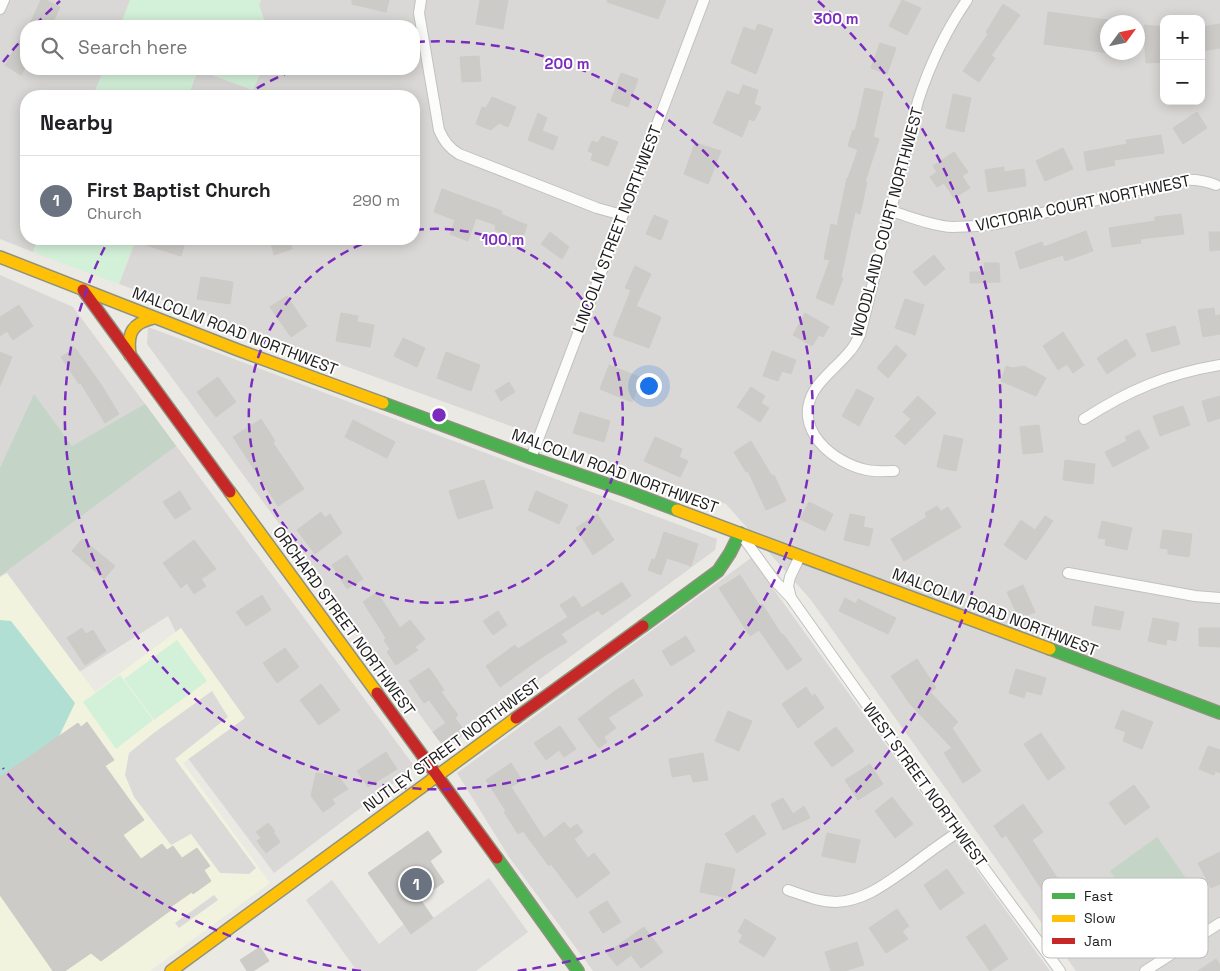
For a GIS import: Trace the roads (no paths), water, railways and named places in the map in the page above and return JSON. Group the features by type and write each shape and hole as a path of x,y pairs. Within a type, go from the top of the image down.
{"street":[{"path":"0,9 4,0"},
{"path":"421,0 419,14 439,130 450,148 468,158 597,208 622,215"},
{"name":"LINCOLN STREET NORTHWEST","path":"531,458 704,0"},
{"name":"WOODLAND COURT NORTHWEST","path":"894,471 879,472 853,466 828,452 816,439 810,427 808,416 809,404 821,382 850,352 860,335 918,100 941,42 967,0"},
{"name":"VICTORIA COURT NORTHWEST","path":"891,212 950,227 971,227 996,224 1180,180 1206,181 1216,186"},
{"name":"MALCOLM ROAD NORTHWEST","path":"0,257 154,318 531,458 627,491 1220,713"},
{"name":"ORCHARD STREET NORTHWEST","path":"83,290 578,971"},
{"path":"130,356 129,334 139,323 154,318"},
{"path":"1084,419 1108,403 1166,377 1196,369 1220,366"},
{"name":"NUTLEY STREET NORTHWEST","path":"171,971 718,571 735,547 740,533"},
{"name":"WEST STREET NORTHWEST","path":"740,533 774,580 791,598 1042,946"},
{"path":"791,598 788,586 800,556"},
{"path":"1068,573 1195,596 1220,598"},
{"path":"788,890 823,901 837,902 869,894 958,832"},
{"path":"1208,931 1220,923"},
{"name":"WEST STREET NORTHWEST","path":"1050,958 1060,971"},
{"path":"1145,971 1165,958"}],"place":[{"name":"First Baptist Church","path":"416,884"}]}
